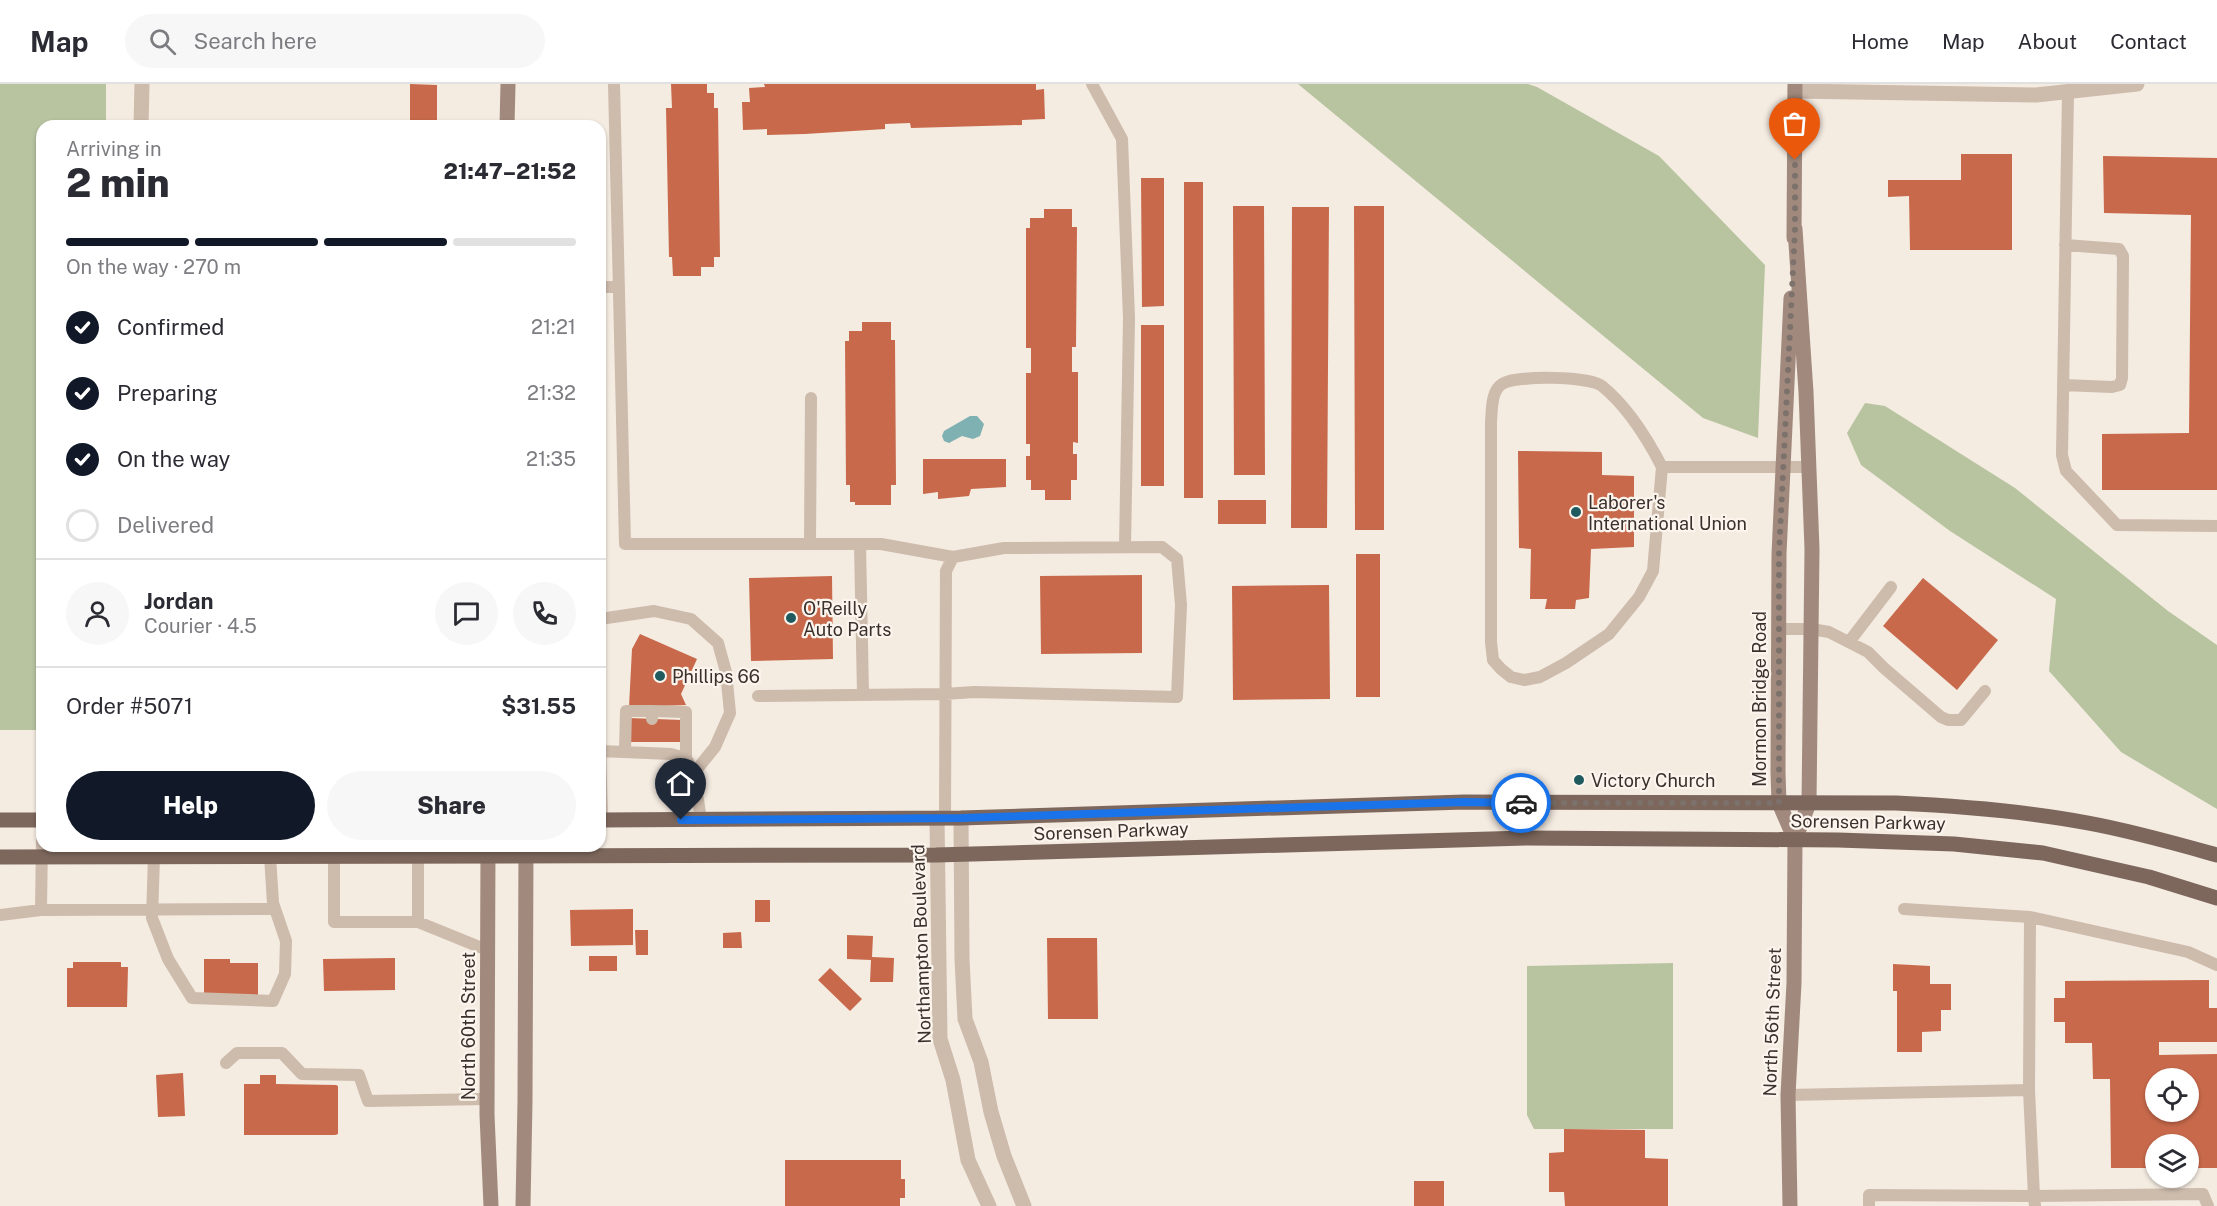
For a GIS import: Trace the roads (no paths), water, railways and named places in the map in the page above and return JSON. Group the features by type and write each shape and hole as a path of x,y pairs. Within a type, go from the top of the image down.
{"main road":[{"path":"507,120 508,84"},
{"name":"Mormon Bridge Road","path":"1795,87 1795,229 1783,467 1779,629 1779,803 1796,840"},
{"name":"Mormon Bridge Road","path":"1795,229 1806,392 1812,549 1809,803 1796,840"},
{"name":"Sorensen Parkway","path":"606,820 948,818 1464,802 1962,806 2088,823 2217,855"},
{"path":"0,820 36,820"},
{"name":"Sorensen Parkway","path":"606,852 961,855 1526,838 1954,844 2043,854 2149,877 2217,898"},
{"name":"North 56th Street","path":"1790,1206 1788,1095 1794,983 1796,840"},
{"name":"Sorensen Parkway","path":"0,857 418,856 474,852"},
{"name":"North 60th Street","path":"488,852 488,1099 491,1206"},
{"path":"523,1206 526,852"}],"street":[{"path":"141,120 142,84"},
{"path":"1795,87 2005,89 2036,95 2138,84"},
{"path":"948,818 961,855 965,1019 981,1062 991,1112 1004,1156 1024,1206"},
{"name":"Northampton Boulevard","path":"948,818 936,855 940,1039 953,1080 968,1160 989,1206"}],"lane":[{"path":"614,84 625,544 881,544 953,557 1004,548 1162,547 1177,559 1180,605 1177,697 974,692 758,696"},
{"path":"1092,84 1122,139 1129,318 1125,547"},
{"path":"2068,92 2062,455 2066,471 2117,525 2217,525"},
{"path":"2063,386 2112,387 2120,385 2122,378 2123,256 2119,249 2065,245"},
{"path":"606,287 619,287"},
{"path":"1580,378 1600,384 1619,403 1648,439 1662,467 1653,571 1639,597 1609,634 1566,663 1540,677 1524,680 1511,677 1493,660 1491,642 1491,422 1496,391 1503,383 1517,379 1580,378"},
{"path":"810,398 810,544"},
{"path":"1662,467 1809,467"},
{"path":"860,544 863,694"},
{"path":"948,818 945,694 946,571 953,557"},
{"path":"1849,642 1891,587"},
{"path":"606,619 654,611 690,619 718,643 726,672 730,713 715,747 694,773"},
{"path":"1779,629 1811,629 1829,632 1868,652 1933,710 1948,720 1961,720 1985,691"},
{"path":"625,752 626,711 652,715 686,712 686,758 694,773 701,820"},
{"path":"606,751 625,752 652,748 686,758"},
{"path":"41,910 42,852"},
{"path":"154,857 152,918 168,959 192,998 273,1001 285,974 286,941 275,909 270,856"},
{"path":"334,856 334,922 418,922 488,950"},
{"path":"418,856 418,922"},
{"path":"0,915 41,910 275,909"},
{"path":"1904,909 2030,917 2188,952 2217,965"},
{"path":"2030,917 2029,1090 2034,1201"},
{"path":"226,1063 237,1053 282,1053 302,1074 359,1075 368,1101 488,1099"},
{"path":"1788,1095 1880,1095 2029,1090"},
{"path":"1869,1206 1869,1195 2034,1201 2204,1194 2208,1206"}],"water":[{"path":"970,416 977,416 984,424 980,436 973,439 962,436 949,443 944,441 942,436 944,431"}],"place":[{"name":"Laborer's International Union","path":"1576,512"},
{"name":"O'Reilly Auto Parts","path":"791,618"},
{"name":"Phillips 66","path":"660,676"},
{"name":"Victory Church","path":"1579,780"}]}
